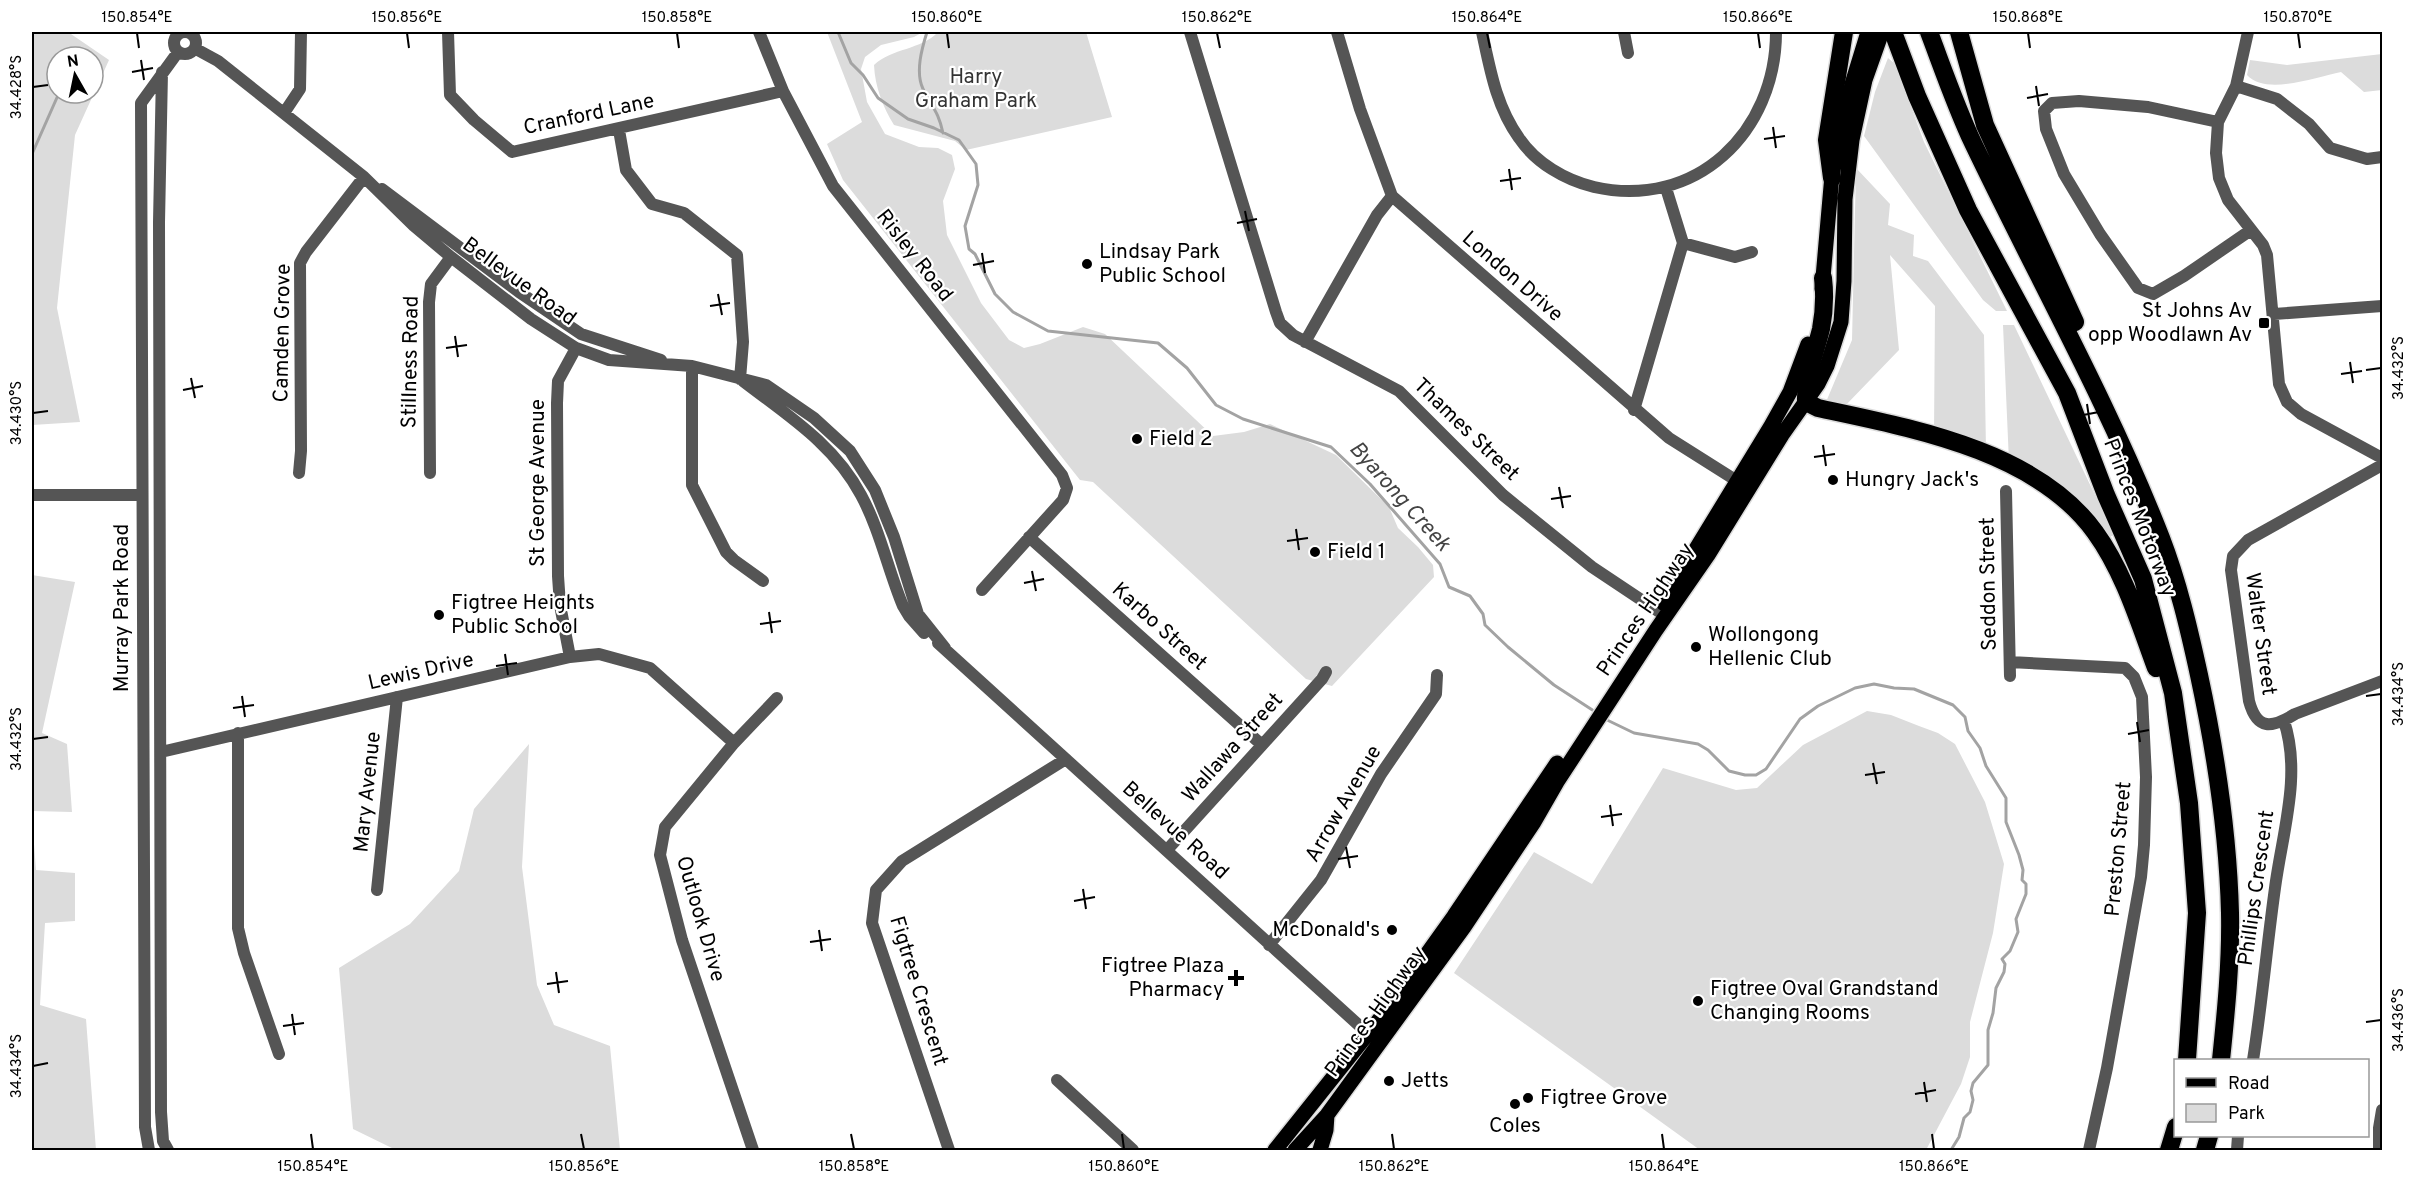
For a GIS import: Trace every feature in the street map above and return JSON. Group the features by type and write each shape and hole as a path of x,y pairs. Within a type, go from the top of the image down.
{"highway":[{"path":"1832,178 1827,140 1844,32"},
{"name":"Princes Motorway","path":"1893,32 1917,96 1968,210 2067,393 2106,495 2143,579 2173,693 2189,803 2197,913 2187,1059"},
{"name":"Princes Motorway","path":"1929,32 1972,141 2116,433 2173,572 2191,640 2220,785 2230,915 2221,1059"},
{"path":"1959,32 1985,124 2136,456 2161,538"},
{"path":"1823,278 1821,328 1806,385 1806,402 1818,408 1904,427 2000,460 2033,477 2067,502 2094,531 2125,584 2178,726"},
{"path":"2169,1150 2174,1131"}],"main road":[{"name":"Princes Highway","path":"1275,1150 1374,1039 1464,927 1534,822 1603,703 1708,555 1799,370 1814,325 1823,278 1832,178 1845,114 1869,32"},
{"name":"Princes Highway","path":"1603,703 1658,610 1743,485 1806,402 1827,366 1841,322 1847,179 1856,120 1882,32"},
{"name":"Princes Highway","path":"1301,1148 1327,1115 1374,1039"},
{"path":"1320,1150 1326,1130 1327,1115"},
{"path":"1289,1134 1301,1148"}],"street":[{"path":"284,113 300,89 301,32"},
{"name":"Cranford Lane","path":"448,32 450,95 474,120 512,152 619,130 783,91"},
{"name":"Risley Road","path":"759,32 783,91 833,186 1062,475 1067,488 1063,500 1029,537"},
{"name":"Thames Street","path":"1190,32 1277,316 1285,328 1305,342 1399,391 1503,495 1592,567 1658,610"},
{"name":"London Drive","path":"1337,32 1360,109 1392,196 1634,410 1669,438 1743,485"},
{"path":"1482,32 1502,110 1519,139 1534,156 1552,170 1584,185 1608,190 1638,192 1666,188 1689,178 1730,151 1748,129 1761,102 1772,72 1776,32"},
{"path":"1624,32 1628,53"},
{"path":"2248,32 2236,86 2218,122 2216,153 2219,178 2228,200 2263,245 2267,255 2274,314 2277,376 2287,402 2301,414 2382,458"},
{"path":"177,33 190,33 196,41 196,49 186,54 178,52 174,43 177,33"},
{"name":"Bellevue Road","path":"196,49 218,61 367,180 385,199 451,257 531,319 576,348 609,360 692,366 766,385 814,418 850,451 875,490 894,537 918,614 945,648 1374,1039"},
{"name":"Murray Park Road","path":"149,1149 145,1127 141,103 178,52"},
{"name":"Murray Park Road","path":"162,71 159,222 161,1112 165,1146"},
{"path":"2236,86 2277,99 2309,124 2330,148 2367,159 2382,157"},
{"path":"2218,122 2148,107 2079,101 2052,103 2044,111 2046,129 2064,174 2100,234 2138,288 2153,294 2252,230"},
{"path":"619,130 626,170 651,204 684,213 737,255 743,342 740,379"},
{"name":"Bellevue Road","path":"367,180 387,191 519,292 581,334 668,363"},
{"name":"Camden Grove","path":"299,473 301,451 300,263 306,252 367,180"},
{"path":"1634,410 1683,243 1666,188"},
{"path":"1305,342 1377,215 1392,196"},
{"path":"141,221 159,222"},
{"path":"1683,243 1735,257 1752,252"},
{"name":"Stillness Road","path":"430,473 429,302 431,284 451,257"},
{"path":"2274,314 2382,306"},
{"name":"St George Avenue","path":"570,657 560,605 558,576 557,404 558,381 576,348"},
{"path":"692,366 692,485 726,552 763,581"},
{"name":"Walter Street","path":"2284,721 2267,725 2256,718 2252,710 2231,570 2233,556 2241,545 2256,535 2382,465"},
{"name":"Seddon Street","path":"2006,491 2010,676"},
{"path":"32,495 141,495"},
{"path":"982,590 1029,537"},
{"name":"Karbo Street","path":"1029,537 1262,745"},
{"name":"Lewis Drive","path":"160,752 570,657 599,654 650,668 734,743"},
{"name":"Preston Street","path":"2010,662 2125,668 2134,677 2142,697 2146,777 2141,877 2108,1068 2089,1150"},
{"name":"Wallawa Street","path":"1167,850 1326,672"},
{"name":"Arrow Avenue","path":"1269,945 1321,880 1381,774 1436,694 1437,675"},
{"path":"2284,721 2295,714 2382,681"},
{"name":"Mary Avenue","path":"377,890 397,697"},
{"name":"Outlook Drive","path":"753,1150 682,940 660,855 665,827 734,743 777,698"},
{"name":"Phillips Crescent","path":"2253,1059 2277,869 2291,791 2290,745 2284,721"},
{"path":"238,733 238,928 242,948 279,1054"},
{"name":"Figtree Crescent","path":"949,1150 872,923 876,890 902,861 1066,759"},
{"path":"1057,1080 1133,1150"},
{"path":"2379,1150 2382,1110"},
{"path":"149,1149 165,1146"}],"green space":[{"path":"32,32 68,32 87,45 45,45 45,105 89,105 75,135 57,308 80,422 32,425"},
{"name":"Harry Graham Park","path":"827,32 923,32 914,37 881,45 865,57 861,69 867,102 885,134 919,147 938,148 952,155 955,169 943,201 947,235 981,303 1009,340 1024,348 1083,327 1105,334 1213,436 1244,432 1270,424 1336,455 1389,507 1398,528 1433,565 1434,577 1332,686 1306,679 1093,482 1080,480 843,180 827,144 862,122"},
{"name":"Harry Graham Park","path":"938,32 1086,32 1112,117 966,150 955,141 894,125 880,96 874,65 889,55 931,38"},
{"path":"2382,54 2382,90 2364,92 2341,72 2278,85 2255,81 2247,75 2250,60 2287,65"},
{"path":"105,57 109,60 105,69"},
{"path":"1888,58 1895,64 1924,142 2007,311 1996,311 1983,300 1864,136 1875,92"},
{"path":"1856,168 1890,204 1888,225 1914,235 1913,256 1928,261 1984,335 1986,450 1934,434 1935,306 1890,255 1899,350 1844,407 1826,402 1852,340"},
{"path":"2003,325 2014,325 2114,535 2105,539 2009,462"},
{"path":"32,575 75,582 42,733 67,744 72,812 32,811"},
{"path":"1867,711 1891,715 1938,733 1955,744 1985,802 2004,864 1993,933 1970,1022 1970,1057 1961,1084 1926,1150 1700,1150 1454,973 1534,852 1592,884 1663,768 1736,790 1757,788 1803,745"},
{"path":"529,744 522,867 537,985 554,1025 610,1046 620,1150 396,1150 353,1129 339,968 410,924 459,871 474,809"},
{"path":"32,818 36,870 75,873 75,921 45,923 40,1005 86,1019 96,1150 32,1150"}],"waterway":[{"name":"Byarong Creek","path":"838,32 851,63 863,75 878,98 908,119 959,140 976,164 978,185 965,226 969,249 975,254 995,294 1013,312 1048,331 1158,343 1187,368 1216,405 1243,419 1331,447 1370,484 1440,564 1449,587 1470,596 1483,614 1485,625 1554,685 1597,713"},
{"name":"Byarong Creek","path":"927,32 920,60 921,82 937,114 943,133"},
{"path":"32,154 54,105"},
{"name":"Byarong Creek","path":"1605,719 1634,733 1698,744 1708,750 1729,771 1756,775 1766,769 1800,719 1818,706 1855,688 1874,684 1914,689 1953,705 1965,717 1968,731 1980,748 1986,766 2006,798 2006,822 2019,855 2026,894 2016,919 2018,932 2010,951 2002,959 2005,964 2004,972 1996,988 1988,1030 1988,1065 1973,1083 1970,1112 1964,1118 1959,1137 1951,1150"}],"place":[{"name":"Lindsay Park Public School","path":"1087,264"},
{"name":"St Johns Av opp Woodlawn Av","path":"2264,323"},
{"name":"Field 2","path":"1137,439"},
{"name":"Hungry Jack's","path":"1833,480"},
{"name":"Field 1","path":"1315,552"},
{"name":"Figtree Heights Public School","path":"439,615"},
{"name":"Wollongong Hellenic Club","path":"1696,647"},
{"name":"McDonald's","path":"1392,930"},
{"name":"Figtree Plaza Pharmacy","path":"1236,978"},
{"name":"Figtree Oval Grandstand Changing Rooms","path":"1698,1001"},
{"name":"Jetts","path":"1389,1081"},
{"name":"Figtree Grove","path":"1528,1098"},
{"name":"Coles","path":"1515,1104"}]}
